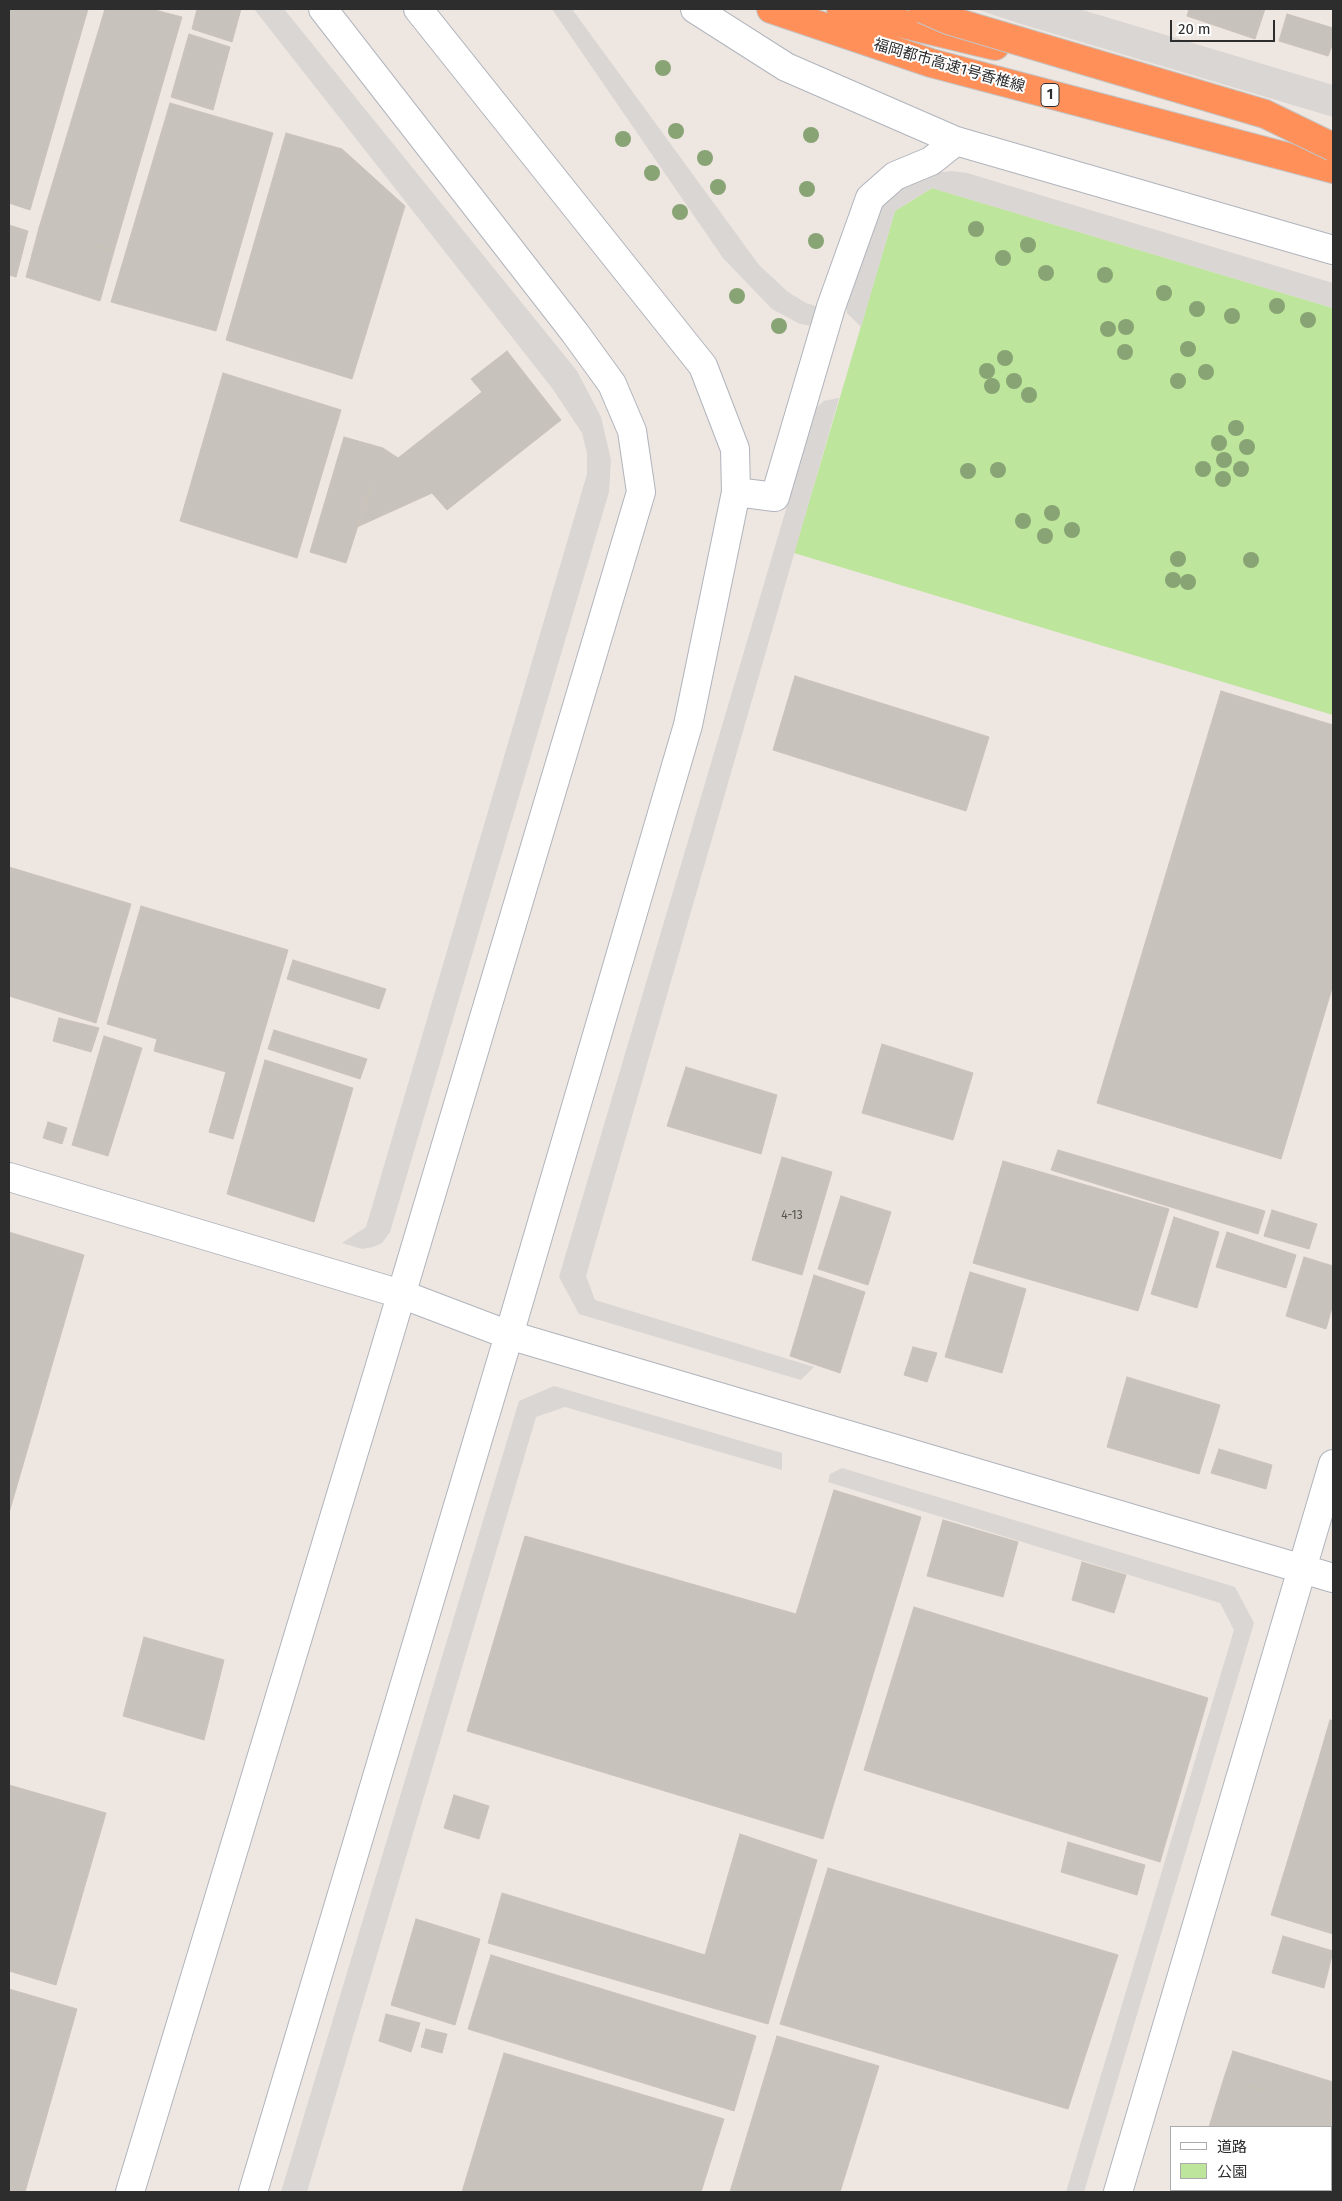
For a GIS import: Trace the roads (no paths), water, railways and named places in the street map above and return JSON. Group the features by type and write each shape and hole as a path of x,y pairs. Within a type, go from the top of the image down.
{"highway":[{"name":"福岡都市高速1号香椎線","path":"770,9 932,64 1333,170"},
{"name":"福岡都市高速1号香椎線","path":"841,9 1019,51 1333,146"},
{"path":"923,9 948,20 1265,114 1333,146"},
{"path":"936,9 1019,51"}],"street":[{"path":"130,2192 641,492 632,431 612,384 569,325 323,9"},
{"path":"252,2192 509,1335 688,725 736,492 735,449 703,366 418,9"},
{"path":"695,9 786,67 956,141 1333,250"},
{"path":"880,9 967,34 1163,97 1333,146"},
{"path":"952,9 966,14 967,34"},
{"path":"736,492 775,497 831,307 870,198 895,176 931,161 956,141"},
{"path":"9,1177 401,1294 509,1335 1333,1578"},
{"path":"1118,2192 1333,1464"}]}
